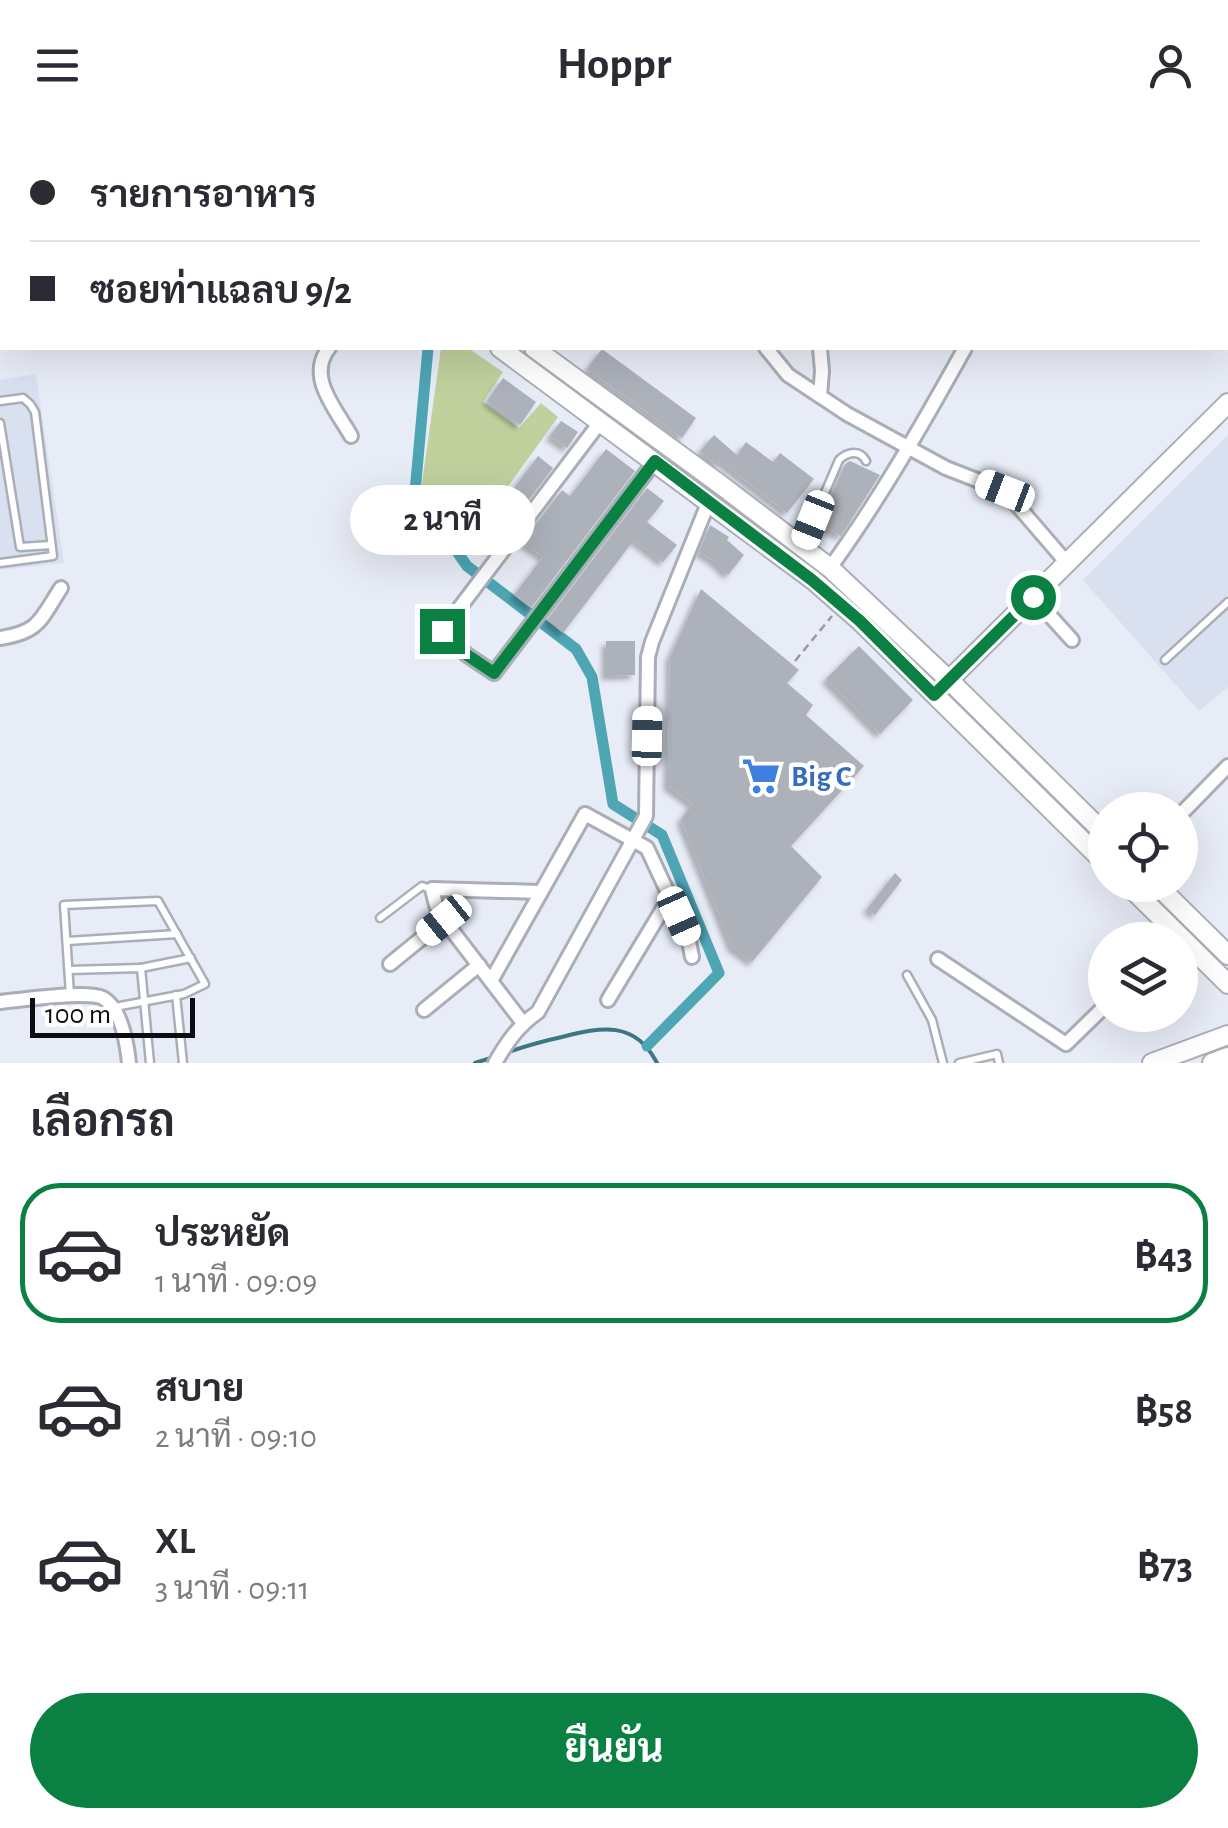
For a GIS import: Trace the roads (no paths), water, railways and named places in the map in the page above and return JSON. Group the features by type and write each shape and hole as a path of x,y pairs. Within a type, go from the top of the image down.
{"main road":[{"path":"503,350 709,501 841,604 1088,846"},
{"path":"537,350 830,568 1088,817"},
{"path":"934,695 1228,402"},
{"path":"709,501 721,485"},
{"path":"1142,902 1158,922"},
{"path":"1174,902 1228,955"},
{"path":"1198,960 1228,984"},
{"path":"1152,1063 1228,1035"},
{"path":"1212,1063 1228,1057"}],"street":[{"path":"328,350 320,362 321,380 352,436"},
{"path":"768,350 788,375 846,414 946,468 1005,491 1068,563"},
{"path":"820,350 820,396"},
{"path":"830,568 910,448 964,350"},
{"path":"601,421 442,631 467,655 494,673 655,461"},
{"path":"495,1063 508,1038 538,1012 646,816 648,657 709,501"},
{"path":"0,638 35,628 61,588"},
{"path":"1033,597 1072,640"},
{"path":"1198,796 1228,766"},
{"path":"491,981 585,814 637,835 647,848 688,936 692,957"},
{"path":"523,1023 444,920 432,889 541,892"},
{"path":"608,1000 670,896"},
{"path":"390,964 444,920"},
{"path":"938,959 1066,1044 1088,1023"},
{"path":"424,1010 478,965"},
{"path":"0,1002 89,994 105,999 118,1015 129,1063"}],"lane":[{"path":"0,402 23,398 35,412 53,556 0,564"},
{"path":"0,423 20,547 52,545"},
{"path":"802,547 839,460 852,453 861,455 866,462"},
{"path":"1165,660 1228,602"},
{"path":"380,918 422,886 432,889"},
{"path":"70,996 64,905 158,902 205,984 176,995 112,1008"},
{"path":"67,941 177,934"},
{"path":"69,970 141,968 191,958"},
{"path":"141,968 150,1063"},
{"path":"907,974 932,1020 942,1063"},
{"path":"176,995 183,1063"},
{"path":"959,1063 996,1054 1000,1063"}],"waterway":[{"path":"428,350 415,492 467,566 576,649 592,677 613,804 662,835 719,973 647,1046"},
{"path":"508,1052 603,1029 628,1033 638,1039 657,1063"},
{"path":"475,1063 494,1057"}],"place":[{"name":"Big C","path":"761,776"}]}
